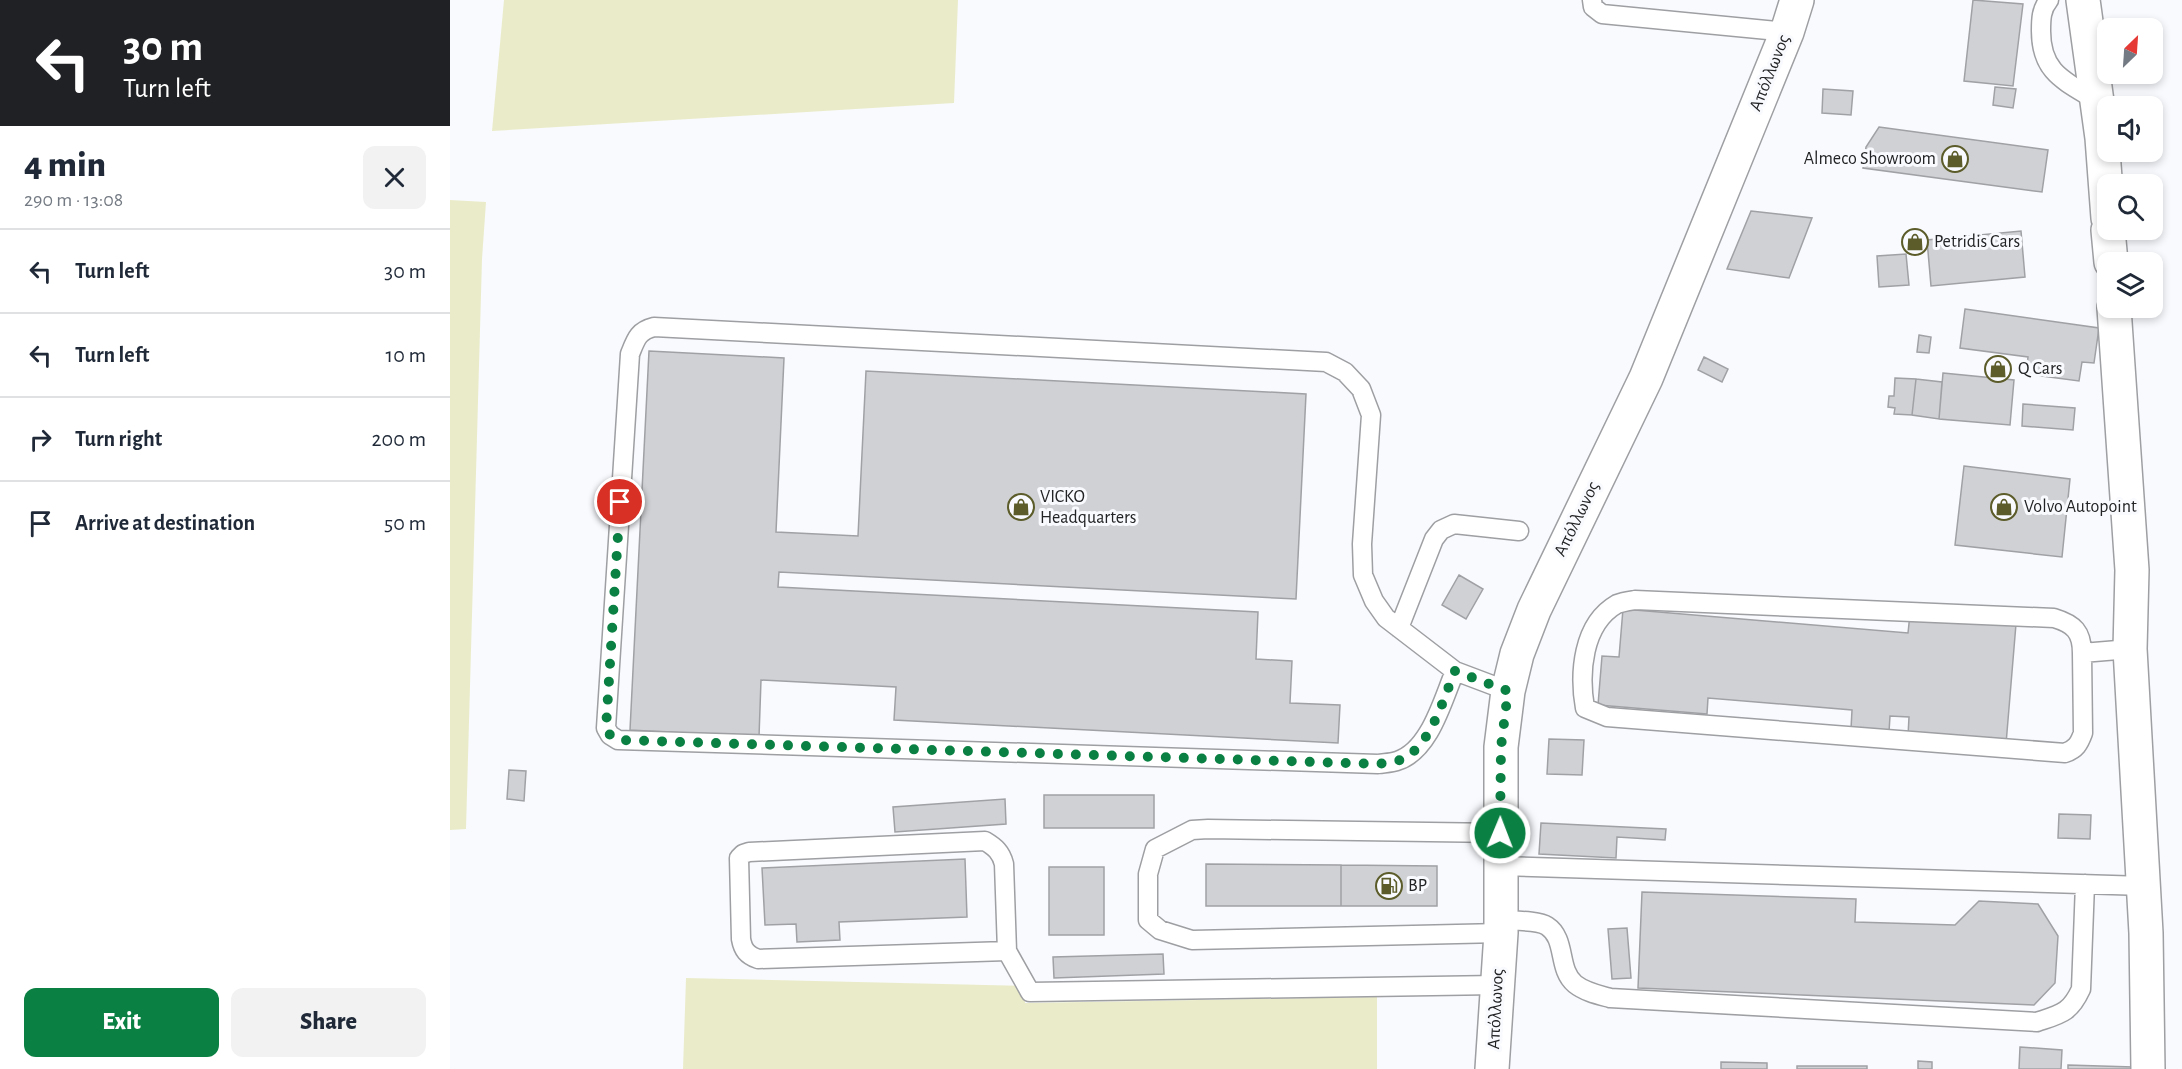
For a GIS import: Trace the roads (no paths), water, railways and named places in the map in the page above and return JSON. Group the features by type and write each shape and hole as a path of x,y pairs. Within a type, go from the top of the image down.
{"street":[{"name":"Απόλλωνος","path":"1492,1069 1501,927 1501,747 1508,691 1517,654 1534,610 1646,378 1787,32 1797,0"},
{"path":"2083,0 2097,100"},
{"path":"2115,318 2132,570 2130,649 2144,886 2148,1069"}],"lane":[{"path":"1592,0 1593,7 1602,14 1787,32"},
{"path":"2049,0 2042,16 2041,45 2045,58 2051,70 2058,77 2097,100"},
{"path":"1455,671 1427,736 1413,751 1399,761 1378,764 618,740 610,735 606,728 630,354 635,341 643,330 654,327 1326,363 1345,372 1361,389 1371,415 1362,544 1363,575 1374,601 1386,618 1455,671 1508,691"},
{"path":"1399,628 1434,539 1441,530 1454,524 1519,531"},
{"path":"1635,600 2054,618 2067,622 2077,632 2082,639 2082,653 2083,733 2079,744 2073,750 2065,753 1606,717 1585,708 1583,698 1583,666 1592,631 1609,610 1618,603 1635,600"},
{"path":"2082,653 2130,649"},
{"path":"1500,833 1208,829 1191,831 1155,849 1148,874 1148,920 1160,930 1192,940 1501,927 1540,923 1547,926 1557,936 1565,970 1575,984 1590,992 1610,998 2037,1022 2057,1015 2074,1005 2081,989 2085,884"},
{"path":"1007,951 758,959 745,952 741,939 739,858 749,852 985,841 1001,854 1004,864 1007,951 1030,992 1497,985"},
{"path":"1500,866 2144,886"}],"place":[{"name":"Almeco Showroom","path":"1955,159"},
{"name":"Petridis Cars","path":"1915,242"},
{"name":"Q Cars","path":"1998,369"},
{"name":"VICKO Headquarters","path":"1021,507"},
{"name":"Volvo Autopoint","path":"2004,507"},
{"name":"BP","path":"1389,886"}]}
